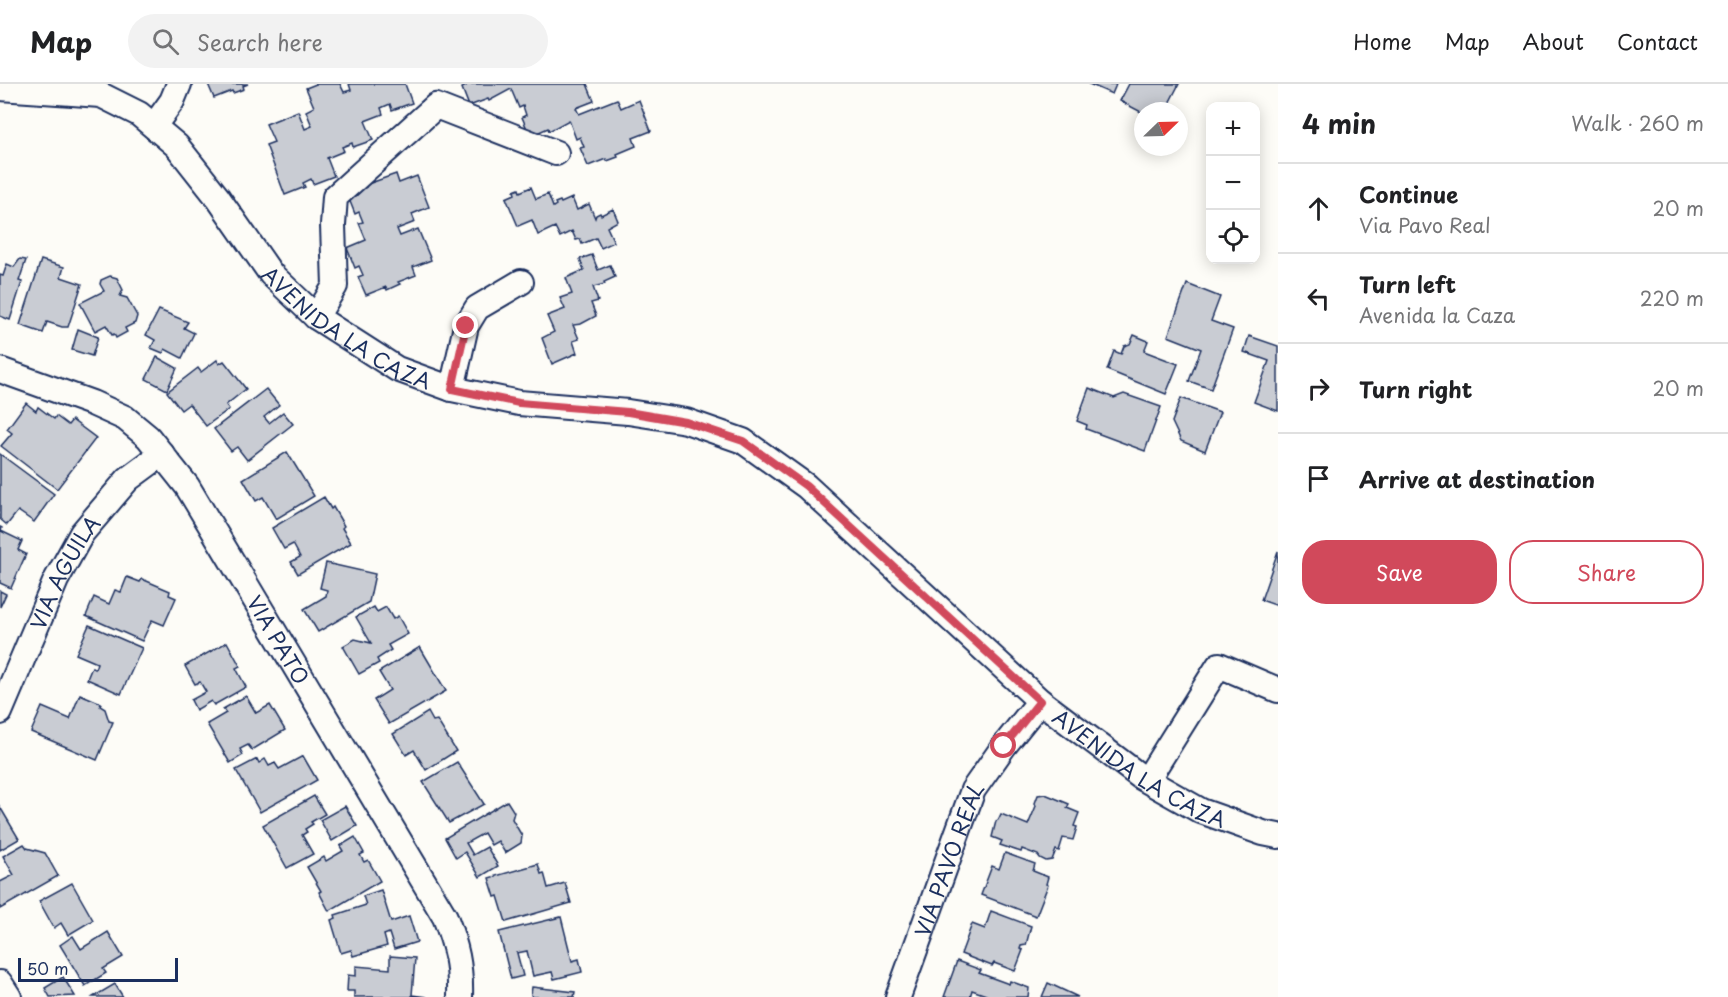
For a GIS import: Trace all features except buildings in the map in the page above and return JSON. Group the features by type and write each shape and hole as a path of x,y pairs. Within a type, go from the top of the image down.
{"street":[{"path":"154,126 172,101 179,84"},
{"name":"AVENIDA LA CAZA","path":"6,87 101,95 139,114 177,146 218,198 271,274 316,317 397,369 452,389 519,403 628,412 686,422 743,441 806,486 1040,701 1147,780 1201,811 1263,834 1278,836"},
{"path":"316,317 335,286 333,225 335,197 436,106 556,153"},
{"path":"452,389 466,326 477,308 521,282"},
{"name":"VIA PATO","path":"0,370 92,403 125,418 148,437 187,486 445,917 456,947 460,997"},
{"name":"VIA AGUILA","path":"0,712 56,580 82,533 128,479 162,454"},
{"path":"1147,780 1219,665 1278,690"},
{"name":"VIA PAVO REAL","path":"898,997 973,790 1040,701"},
{"path":"0,983 9,997"}],"route":[{"path":"466,326 452,389 519,403 628,412 686,422 743,441 806,486 1040,701 1004,746"}]}
